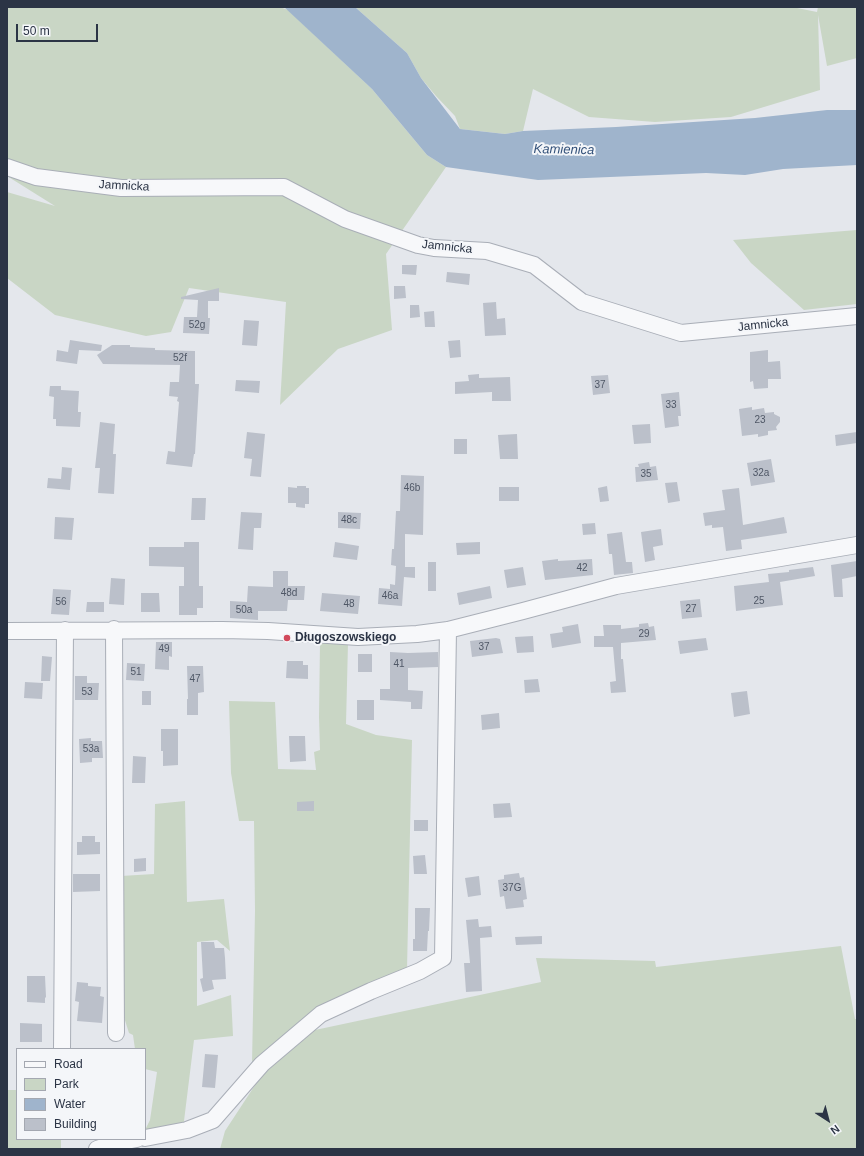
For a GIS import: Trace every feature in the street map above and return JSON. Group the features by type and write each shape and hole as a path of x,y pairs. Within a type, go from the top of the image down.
{"street":[{"name":"Jamnicka","path":"7,168 36,177 121,188 284,187 346,219 418,245 434,248 488,251 534,265 582,302 681,333 857,316"},
{"path":"7,631 114,629 222,630 268,631 358,637 417,634 448,630 616,586 857,545"},
{"path":"114,629 116,1033"},
{"path":"62,1048 65,630"},
{"path":"146,1138 187,1130 213,1120 262,1064 321,1014 420,971 442,958 448,630"},
{"path":"97,1149 116,1141 126,1140"}],"green space":[{"path":"7,7 280,7 288,10 372,89 427,155 446,167 386,254 392,330 338,349 280,405 286,302 189,288 171,332 146,336 55,315 7,278 7,192 55,206 7,176"},
{"path":"355,7 792,7 817,12 818,7 857,7 857,58 827,66 818,15 820,90 731,117 655,122 589,117 533,89 523,131 505,134 460,129 455,116 421,78 407,53"},
{"path":"857,230 857,304 804,310 751,263 733,240"},
{"path":"320,643 348,643 346,724 376,735 412,740 407,969 308,1017 261,1061 252,1063 255,911 254,821 239,821 231,773 229,701 275,702 278,769 316,770 314,752 320,750"},
{"path":"185,801 187,902 224,899 230,951 217,940 197,942 197,1006 231,995 233,1036 194,1040 183,1129 146,1136 146,1128 150,1120 157,1072 146,1069 146,1048 135,1048 133,1035 129,1033 122,1011 121,876 154,874 155,804"},
{"path":"841,946 855,1019 857,1019 857,1149 220,1149 225,1131 261,1076 315,1030 541,982 536,958 655,961 656,967"},
{"path":"7,1090 16,1090 16,1140 61,1140 61,1149 7,1149"}],"water":[{"name":"Kamienica","path":"284,7 355,7 407,53 421,78 460,129 505,134 523,131 616,127 755,118 827,110 857,110 857,165 783,169 745,175 706,173 538,180 446,167 427,155 372,89"}],"building":[{"path":"402,265 417,265 416,275 402,274"},
{"path":"447,272 470,274 469,285 446,282"},
{"path":"394,286 405,286 406,298 394,299"},
{"path":"219,288 219,301 208,301 208,318 210,318 209,334 183,333 184,317 197,317 198,300 181,299 181,297"},
{"path":"496,302 497,319 505,318 506,335 485,336 483,303"},
{"path":"410,305 419,305 420,317 410,318"},
{"path":"434,311 435,327 425,327 424,312"},
{"path":"244,320 259,321 257,346 242,345"},
{"path":"70,340 102,345 101,351 79,350 77,364 56,361 57,350 68,352"},
{"path":"460,340 461,357 450,358 448,341"},
{"path":"112,345 130,345 130,347 155,348 155,350 195,351 195,384 199,384 195,454 192,467 166,464 168,451 175,452 179,402 177,401 178,397 169,396 170,382 179,382 180,365 103,364 97,355"},
{"path":"768,350 768,362 780,361 781,379 768,379 768,388 754,389 753,381 750,382 750,352"},
{"path":"479,374 479,378 510,377 511,401 492,401 492,392 455,394 455,382 469,381 468,375"},
{"path":"608,375 610,393 593,395 591,376"},
{"path":"236,380 260,381 259,393 235,391"},
{"path":"50,386 61,386 61,390 79,391 78,412 81,412 80,427 56,426 56,419 53,419 54,397 49,396"},
{"path":"679,392 681,416 678,416 679,426 665,428 661,394"},
{"path":"752,407 752,410 764,408 765,413 774,412 774,414 780,417 780,422 776,427 777,430 768,431 768,435 758,437 758,434 742,436 739,409"},
{"path":"100,422 115,424 113,454 116,454 114,494 98,493 100,468 95,468"},
{"path":"650,424 651,443 634,444 632,425"},
{"path":"247,432 265,434 261,477 250,476 252,459 244,458"},
{"path":"857,432 857,443 836,446 835,435"},
{"path":"517,434 518,459 500,459 498,435"},
{"path":"454,439 467,439 467,454 454,454"},
{"path":"771,459 775,482 751,486 747,463"},
{"path":"649,462 650,467 656,466 658,480 636,482 635,467 639,467 638,464"},
{"path":"62,467 72,468 70,490 47,488 48,478 61,479"},
{"path":"401,475 424,476 423,535 405,534 405,567 415,567 415,578 404,577 402,606 378,604 379,588 390,589 390,584 395,585 396,566 391,565 392,549 394,549 396,511 400,511"},
{"path":"677,482 680,501 668,503 665,483"},
{"path":"297,486 306,486 306,488 309,488 309,504 305,504 305,508 296,507 296,503 288,503 288,487 297,488"},
{"path":"607,486 609,501 600,502 598,488"},
{"path":"499,487 519,487 519,501 499,501"},
{"path":"739,488 743,525 784,517 787,533 741,540 742,549 726,551 723,527 712,528 712,525 705,526 703,513 725,510 722,490"},
{"path":"192,498 206,498 205,520 191,520"},
{"path":"241,512 262,513 261,528 254,528 253,550 238,549"},
{"path":"338,512 361,513 360,529 338,528"},
{"path":"55,517 74,518 72,540 54,539"},
{"path":"595,523 596,534 583,535 582,524"},
{"path":"661,529 663,545 653,547 655,560 645,562 641,532"},
{"path":"622,532 626,562 632,562 633,573 614,575 612,554 609,554 607,534"},
{"path":"184,542 199,542 199,586 203,586 203,608 197,608 197,615 179,615 179,586 184,586 184,567 149,566 149,547 184,547"},
{"path":"335,542 359,546 357,560 333,557"},
{"path":"480,542 480,554 457,555 456,543"},
{"path":"558,559 558,561 592,559 593,575 545,580 542,561"},
{"path":"857,561 857,576 842,579 843,597 834,597 831,565"},
{"path":"428,562 436,562 436,591 428,591"},
{"path":"523,567 526,585 507,588 504,570"},
{"path":"813,567 815,576 780,582 783,605 736,611 734,586 769,582 768,574 789,572 789,570"},
{"path":"273,571 288,571 288,586 305,586 304,600 288,600 287,611 258,611 258,620 230,618 230,601 247,602 248,586 273,587"},
{"path":"111,578 125,579 124,605 109,604"},
{"path":"490,586 492,598 459,605 457,593"},
{"path":"53,589 71,590 69,615 51,614"},
{"path":"141,593 159,593 160,612 141,612"},
{"path":"322,593 360,596 358,614 320,611"},
{"path":"700,599 702,617 682,619 680,601"},
{"path":"87,602 104,602 104,612 86,612"},
{"path":"648,623 649,627 654,626 656,640 621,643 621,659 623,659 626,692 611,693 610,682 616,681 613,647 594,647 594,636 604,636 603,625 621,625 621,629 639,627 639,624"},
{"path":"578,624 581,643 552,648 550,634 563,632 562,627"},
{"path":"533,636 534,652 517,653 515,637"},
{"path":"496,638 500,639 503,653 472,657 470,641"},
{"path":"706,638 708,650 680,654 678,641"},
{"path":"156,642 172,642 172,657 169,656 169,670 155,669"},
{"path":"390,652 438,652 438,667 408,668 408,690 423,691 422,709 411,709 411,702 380,700 380,689 390,689"},
{"path":"358,654 372,654 372,672 358,672"},
{"path":"42,656 52,657 50,681 41,681"},
{"path":"287,661 303,661 303,665 308,665 308,679 286,678"},
{"path":"127,663 145,664 144,681 126,680"},
{"path":"187,666 203,666 204,692 198,693 198,715 187,715"},
{"path":"75,676 87,676 87,683 99,683 98,700 75,700"},
{"path":"538,679 540,692 525,693 524,680"},
{"path":"25,682 43,683 42,699 24,698"},
{"path":"142,691 151,691 151,705 142,705"},
{"path":"747,691 750,714 734,717 731,693"},
{"path":"357,700 374,700 374,720 357,720"},
{"path":"499,713 500,728 482,730 481,715"},
{"path":"161,729 178,729 178,765 163,766"},
{"path":"289,736 305,736 306,761 290,762"},
{"path":"91,738 91,741 102,741 103,758 92,758 92,762 80,763 79,739"},
{"path":"133,756 146,757 145,783 132,783"},
{"path":"314,801 314,811 297,811 297,802"},
{"path":"510,803 512,817 494,818 493,804"},
{"path":"414,820 428,820 428,831 414,831"},
{"path":"82,836 95,836 95,842 100,842 100,854 77,855 77,842 82,842"},
{"path":"425,855 427,874 414,874 413,856"},
{"path":"146,858 146,871 134,872 134,859"},
{"path":"519,873 520,878 524,877 527,899 523,900 524,907 506,909 504,896 500,897 498,880 504,879 504,875"},
{"path":"73,874 100,874 100,891 73,892"},
{"path":"479,876 481,895 468,897 465,878"},
{"path":"415,908 430,908 427,951 413,951 413,939 415,939"},
{"path":"478,919 479,927 491,926 492,937 480,938 482,991 466,992 464,963 470,963 466,920"},
{"path":"542,936 542,944 516,945 515,937"},
{"path":"201,942 214,942 215,948 224,948 226,979 212,980 214,989 203,992 200,979 203,978"},
{"path":"27,976 45,976 45,1003 27,1002"},
{"path":"77,982 88,983 88,986 101,987 100,996 104,997 102,1023 77,1021 79,1002 75,1001"},
{"path":"20,1023 42,1024 42,1042 20,1042"},
{"path":"205,1054 218,1055 215,1088 202,1087"}],"place":[{"name":"Długoszowskiego","path":"287,638"}]}
